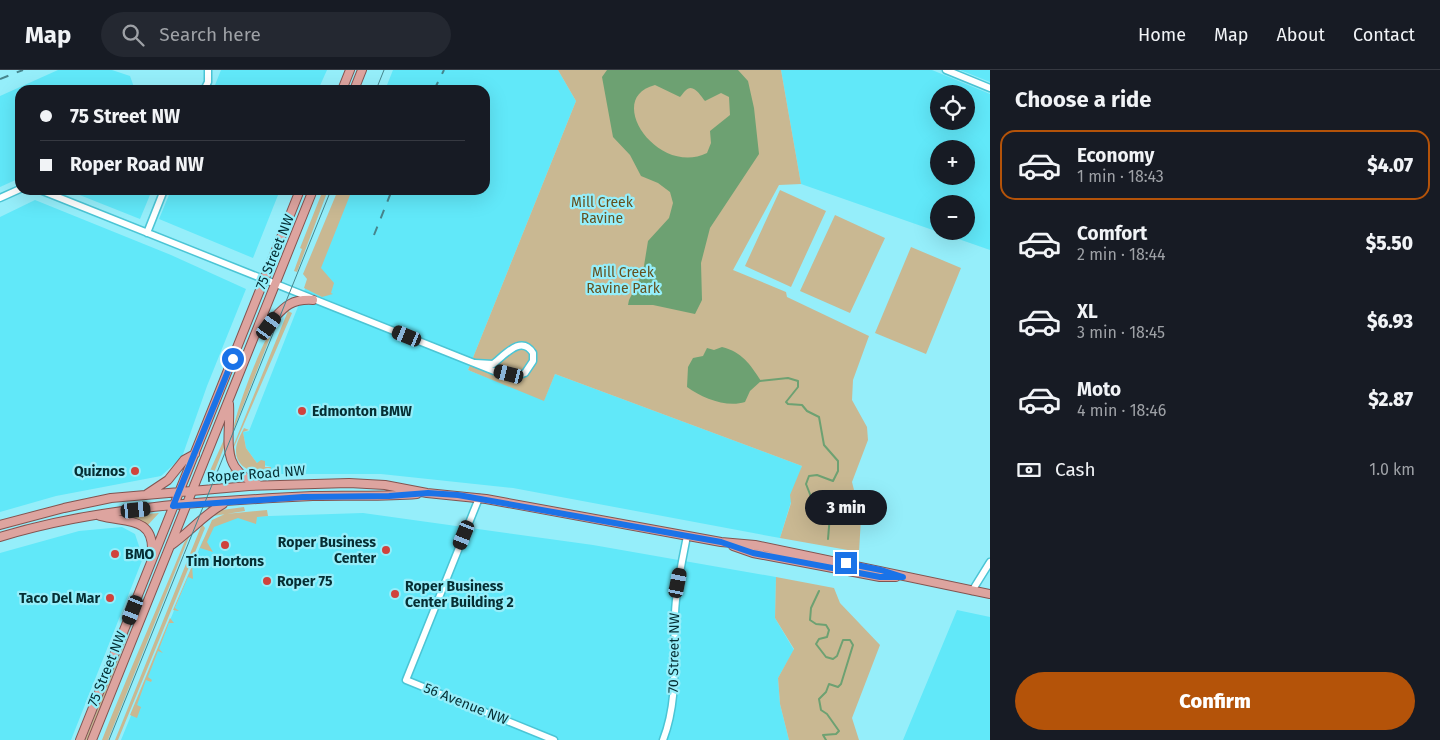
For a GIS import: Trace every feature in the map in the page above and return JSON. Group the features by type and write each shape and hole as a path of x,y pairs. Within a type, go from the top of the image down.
{"main road":[{"path":"344,85 350,70"},
{"path":"356,85 362,70"},
{"name":"75 Street NW","path":"80,740 298,195"},
{"name":"75 Street NW","path":"92,740 311,195"},
{"path":"256,334 269,326 280,310 290,302 313,300"},
{"path":"229,400 228,446 231,460 238,472 259,485"},
{"path":"146,495 168,480 184,460 195,454"},
{"name":"Roper Road NW","path":"0,525 98,500 259,485 349,482 479,498 721,542 755,545 990,594"},
{"name":"Roper Road NW","path":"0,537 96,515 173,506 356,495 389,496 428,493"},
{"path":"170,546 185,536 206,514 226,502"},
{"path":"96,515 133,522 146,529 152,540 152,562"}],"street":[{"path":"206,85 208,70"},
{"path":"946,70 990,88"},
{"path":"0,198 15,191"},
{"path":"52,195 494,371 520,376 530,367 533,354 527,347 519,345 512,348 493,364 476,363"},
{"path":"147,233 162,195"},
{"name":"56 Avenue NW","path":"479,498 406,680 554,740"},
{"name":"70 Street NW","path":"663,740 670,717 675,687 676,596 687,536"},
{"path":"972,591 990,562"}],"shaded area":[{"path":"58,70 112,70 130,76 133,85 25,85"},
{"path":"221,70 327,70 320,85 215,85"},
{"path":"393,70 558,70 576,101 468,370 544,400 555,374 802,466 780,538 513,488 381,474 271,474 271,467 257,463 246,448 243,432 249,431 342,195 490,195 490,85 387,85"},
{"path":"607,70 738,70 748,81 754,108 759,154 710,228 701,263 702,300 695,314 653,305 628,305 643,272 648,241 669,218 673,203 670,192 658,183 641,176 630,155 613,137 602,77","holes":["655,85 680,97 691,88 696,90 705,101 721,93 729,97 730,115 710,131 711,143 707,153 689,158 671,154 655,145 643,133 636,119 634,104 640,93"]},
{"path":"781,70 932,70 968,85 930,85 930,130 975,130 975,88 990,94 990,250 961,240 975,240 975,195 930,195 930,229 801,184"},
{"path":"960,70 990,70 990,82"},
{"path":"15,89 15,180 0,187 0,96"},
{"path":"80,195 150,195 140,219"},
{"path":"169,195 278,195 253,258 159,219"},
{"path":"35,200 171,255 246,289 207,386 182,457 161,476 56,496 0,512 0,217"},
{"path":"722,347 740,355 761,381 750,391 745,402 730,404 715,401 687,387 688,367 693,358 703,356 707,348 714,350"},
{"path":"363,513 593,545 776,577 775,618 794,650 778,678 780,704 789,740 121,740 202,542 212,526 238,517"},
{"path":"122,527 135,534 143,558 71,740 0,740 0,553 79,531"},
{"path":"957,610 990,617 990,740 903,740"}],"green space":[{"name":"Mill Creek Ravine Park","path":"558,70 781,70 801,184 779,185 733,270 786,292 787,297 869,336 853,380 852,400 867,427 868,440 852,482 861,518 859,552 780,538 791,503 790,495 802,466 555,374 544,401 468,370 576,101"},
{"path":"780,190 826,211 791,287 745,266"},
{"path":"321,195 326,195 297,272 294,271 302,249 300,248"},
{"path":"336,195 350,195 321,268 334,283 331,293 333,294 322,297 304,288 307,279 303,274"},
{"path":"835,215 885,238 850,313 800,291"},
{"path":"911,247 961,268 926,354 875,333"},
{"path":"288,311 292,313 234,447 237,463 232,449"},
{"path":"277,320 233,431 251,373"},
{"path":"244,428 249,430 243,432 246,448 257,463 261,460 265,461 265,467 271,467 271,474 248,470 239,462 236,447"},
{"path":"226,435 225,445 213,475 209,473"},
{"path":"231,470 241,478 224,481"},
{"path":"244,507 245,511 213,516 222,510"},
{"path":"267,510 268,516 257,517 256,524 238,518 214,527 207,542 213,552 200,548 198,552 212,520 225,514"},
{"path":"159,513 147,526 123,517 123,516"},
{"path":"202,524 205,528 118,740 115,740"},
{"path":"191,532 108,740 102,740 184,543"},
{"path":"192,566 193,579 188,577 175,608 179,611 173,610"},
{"path":"776,577 834,588 840,603 880,645 852,718 859,740 789,740 780,704 778,678 794,649 775,618"},
{"path":"170,618 174,623 169,623 159,649 163,653 158,651 148,677 152,680 151,682 146,680 137,705 141,707 137,718 130,715"},
{"path":"133,622 88,740 85,740"}],"waterway":[{"path":"760,381 788,378 798,381 798,387 786,402 788,404 802,405 807,411 819,417 824,445 838,461 838,471 833,481 817,475 809,476 806,484 815,507 830,515 828,539"},
{"path":"819,591 811,608 810,620 816,624 826,625 829,630 827,637 819,639 816,644 826,657 833,659 837,656 843,640 850,640 853,645 841,684 838,687 829,684 826,692 819,699 821,710 827,714 839,731 836,734 823,735 826,740"}],"tram line":[{"path":"378,85 384,70"},
{"path":"109,740 329,195"}],"railway":[{"path":"0,79 23,70"},
{"path":"436,85 444,70"},
{"path":"374,235 390,195"}],"place":[{"name":"Edmonton BMW","path":"302,411"},
{"name":"Quiznos","path":"135,471"},
{"name":"Tim Hortons","path":"225,545"},
{"name":"Roper Business Center","path":"386,550"},
{"name":"BMO","path":"115,554"},
{"name":"Roper 75","path":"267,581"},
{"name":"Roper Business Center Building 2","path":"395,594"},
{"name":"Taco Del Mar","path":"110,598"}],"route":[{"path":"233,359 173,506 303,497 389,496 428,493 458,495 721,542 753,553 880,577 903,577 881,570 846,563"}],"park label":[{"name":"Mill Creek Ravine","path":"602,210"}]}
